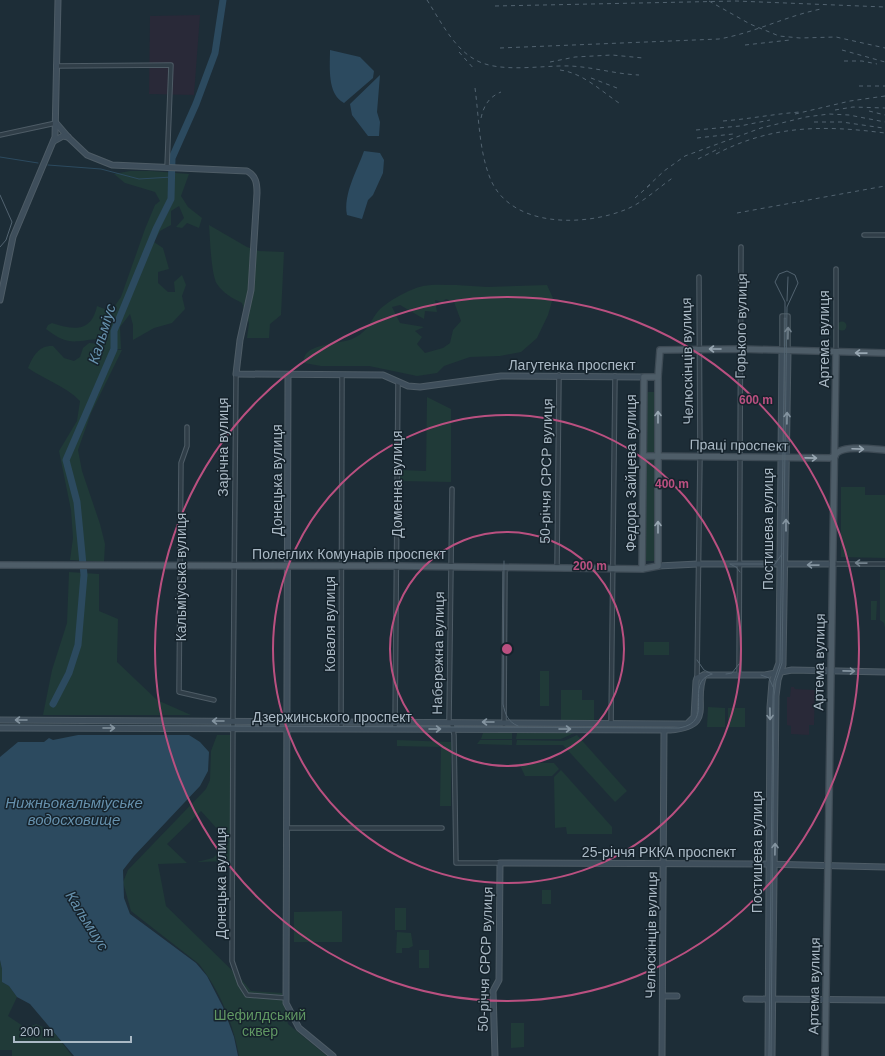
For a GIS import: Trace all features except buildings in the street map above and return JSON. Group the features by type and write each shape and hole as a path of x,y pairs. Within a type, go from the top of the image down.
{"main road":[{"path":"658,377 660,350 741,349 885,353"},
{"name":"Артема вулиця","path":"825,1056 836,352"},
{"name":"Лагутенка проспект","path":"644,377 658,377"},
{"name":"Федора Зайцева вулиця","path":"642,569 644,377"},
{"name":"Федора Зайцева вулиця","path":"658,377 658,566"},
{"path":"835,456 837,452 843,448 885,450"},
{"name":"Праці проспект","path":"643,456 830,458 835,456"},
{"name":"Полеглих Комунарів проспект","path":"0,565 99,564 235,566 451,566 642,569 658,566"}],"street":[{"path":"0,300 12,237 54,141 56,123 58,0"},
{"path":"56,66 171,65 167,167 122,166 101,162 87,155 68,138 56,123"},
{"path":"0,135 56,123"},
{"path":"54,141 63,136 68,138"},
{"name":"Зарічна вулиця","path":"167,167 247,171 255,178 257,193 251,290 240,340 236,374 234,728"},
{"path":"864,235 885,236"},
{"name":"Горького вулиця","path":"739,675 740,572 738,564 741,247"},
{"name":"Артема вулиця","path":"836,269 836,352"},
{"name":"Челюскінців вулиця","path":"697,678 700,457 698,277"},
{"name":"Постишева вулиця","path":"772,1056 771,687 784,665 783,564 785,351 788,316 782,316 785,351"},
{"name":"Лагутенка проспект","path":"236,374 383,375 408,386 420,387 501,376 560,375 644,377"},
{"name":"Донецька вулиця","path":"288,375 288,728"},
{"name":"Коваля вулиця","path":"341,728 342,375"},
{"name":"50-річчя СРСР вулиця","path":"557,567 560,375"},
{"name":"Федора Зайцева вулиця","path":"611,724 615,376"},
{"name":"Доменна вулиця","path":"395,729 398,382"},
{"name":"Кальміуська вулиця","path":"188,427 187,446 181,463 179,692 214,700"},
{"name":"Набережна вулиця","path":"452,489 449,722 452,724 454,735 456,863"},
{"path":"738,564 885,564"},
{"name":"Полеглих Комунарів проспект","path":"658,566 738,564"},
{"path":"504,729 505,567"},
{"path":"660,725 687,724 692,720 695,713 697,678 704,675 761,675 779,672 830,671 885,672"},
{"name":"Постишева вулиця","path":"772,865 776,696 779,672"},
{"path":"660,725 664,730 688,728 696,722 700,713 701,684 704,675"},
{"path":"761,675 769,680 771,687"},
{"name":"Дзержинського проспект","path":"0,720 504,722 660,725"},
{"name":"Дзержинського проспект","path":"0,728 664,730"},
{"name":"Донецька вулиця","path":"234,728 232,891 234,966 240,984 247,995 286,998"},
{"path":"288,728 286,998 288,1010 299,1028 333,1056"},
{"name":"Челюскінців вулиця","path":"662,1056 664,730"},
{"path":"287,828 442,828"},
{"name":"25-річчя РККА проспект","path":"456,863 885,867"},
{"name":"50-річчя СРСР вулиця","path":"495,1056 493,991 499,980 500,863"},
{"path":"662,996 677,996"},
{"path":"746,999 885,1000"},
{"name":"Постишева вулиця","path":"768,1056 771,999"}],"shaded area":[{"path":"200,15 194,95 149,94 150,16"},
{"path":"791,687 794,687 795,689 815,690 814,725 809,725 809,735 791,734 791,726 787,725 787,697 790,697"}],"green space":[{"path":"130,171 189,174 181,196 188,207 202,218 199,228 187,223 182,228 176,227 184,218 179,206 171,211 171,225 160,231 154,242 163,248 169,269 158,272 158,283 168,292 175,292 174,282 182,275 186,285 182,296 185,309 172,323 154,328 133,340 133,325 130,314 120,327 121,349 107,350 122,350 91,413 78,450 82,471 100,524 105,544 104,562 70,560 73,538 71,510 59,451 77,421 80,401 62,387 28,368 37,352 44,347 53,346 64,358 74,361 80,357 83,348 89,343 104,344 96,339 75,341 65,340 59,338 46,329 48,325 52,323 74,328 86,325 91,321 97,306 107,310 114,307 121,297 145,229 155,205 160,201 155,192 125,183 114,174"},
{"path":"209,225 247,247 259,251 284,252 281,315 270,324 269,338 247,338 249,323 242,303 228,295 217,284 213,273"},
{"path":"452,285 487,287 547,285 553,298 548,315 537,338 521,352 500,356 470,357 444,366 437,373 417,376 369,366 321,366 304,363 305,356 309,351 323,345 354,338 362,333 384,305 404,293 423,286","holes":["446,299 454,302 461,321 453,330 450,343 443,348 425,353 417,344 422,337 415,331 424,327 400,323 392,307 400,305 424,319 425,311 437,312 435,300 442,302"]},
{"path":"842,321 847,326 842,331 837,326"},
{"path":"646,392 656,392 656,453 645,453"},
{"path":"427,397 451,409 451,482 400,481 400,470 426,471"},
{"path":"644,458 656,458 655,561 644,561"},
{"path":"841,487 865,487 865,495 885,495 885,558 841,557"},
{"path":"880,570 885,570 885,628 884,623 880,620"},
{"path":"69,572 99,574 99,611 118,619 117,662 157,700 191,715 43,715 52,670 67,623"},
{"path":"871,601 877,601 876,620 871,620"},
{"path":"644,642 669,642 669,655 644,655"},
{"path":"540,671 549,671 549,706 540,706"},
{"path":"561,690 582,690 582,700 594,700 594,723 561,723"},
{"path":"708,707 725,708 725,727 707,727"},
{"path":"728,708 745,708 745,727 728,727"},
{"path":"483,733 512,733 512,739 481,739"},
{"path":"517,733 574,733 561,739 516,739"},
{"name":"Шефилдський сквер","path":"217,735 232,735 231,861 197,862 213,858 229,842 201,811 167,844 187,863 158,864 166,906 242,980 251,991 282,993 288,1024 327,1056 239,1056 225,1008 207,974 199,964 131,911 123,882 128,870 206,789 210,780 211,751"},
{"path":"577,735 627,791 615,802 563,745 516,745 517,740 564,741"},
{"path":"397,740 451,742 451,806 440,806 441,747 397,746"},
{"path":"480,740 512,740 512,745 477,744"},
{"path":"519,763 554,763 559,769 552,776 525,776"},
{"path":"561,770 612,827 612,834 567,834 566,827 555,828 554,777"},
{"path":"542,890 551,890 551,904 542,904"},
{"path":"395,908 406,908 406,930 395,930"},
{"path":"342,911 342,942 294,942 294,912"},
{"path":"397,932 411,933 413,946 409,948 402,948 402,953 396,953"},
{"path":"419,950 429,950 429,968 419,968"},
{"path":"0,960 2,982 9,986 17,997 8,1016 26,1028 36,1024 53,1031 72,1056 12,1056 12,1050 0,1050"},
{"path":"511,1023 524,1023 524,1047 511,1048"}],"water":[{"path":"330,50 360,57 374,71 373,78 344,103 339,99 332,87"},
{"path":"380,75 377,112 380,122 379,136 368,136 352,115 350,104"},
{"path":"364,151 380,153 384,160 383,173 373,195 368,200 362,219 347,215 346,207 351,183"},
{"name":"Нижньокальміуське водосховище","path":"78,735 189,735 200,742 209,752 208,771 200,786 134,856 123,870 124,898 130,914 196,963 207,976 223,1007 234,1037 238,1056 74,1056 30,1004 17,997 9,986 2,982 0,960 0,757 18,742 44,742 49,738 53,740"}],"waterway":[{"name":"Кальміус","path":"53,704 69,673 78,645 84,575 77,502 66,460 114,349 114,331 156,229 171,199 172,158 196,104 215,53 223,0"},
{"path":"0,157 38,163"},
{"path":"48,165 101,169 139,179 172,177"}],"tram line":[{"path":"0,195 12,222 6,240 0,247"},
{"path":"769,1056 773,696 774,681 780,663 785,312 785,302 775,282 779,274 787,271 795,275 798,283 787,307 782,663 776,681 774,696 771,1056"},
{"path":"787,301 788,277"},
{"path":"730,564 775,564 782,554"},
{"path":"504,561 503,704 508,717 518,726"},
{"path":"730,564 736,567 740,572"},
{"path":"697,660 704,670 712,674"},
{"path":"726,674 732,673 739,664"},
{"path":"0,725 679,728 690,724 696,718 700,685 704,679 712,674"},
{"path":"761,675 769,678 773,687"}],"railway":[{"path":"427,0 453,40 460,48 466,54 484,64 508,68 570,66 639,75"},
{"path":"709,1 750,24 779,36 800,38 836,37 885,48"},
{"path":"495,6 736,1 885,7"},
{"path":"500,48 719,39 745,33 821,9"},
{"path":"745,45 790,40"},
{"path":"842,50 885,62"},
{"path":"459,52 475,70"},
{"path":"550,62 575,57 612,55 643,58"},
{"path":"844,61 862,61 877,64"},
{"path":"560,70 584,79 619,103"},
{"path":"591,78 617,88"},
{"path":"859,86 885,86"},
{"path":"475,88 481,145 490,178 500,194 514,206 531,215 550,219 570,220 590,219 610,215 633,206 674,177"},
{"path":"481,118 488,102 493,96 501,92"},
{"path":"795,114 850,101 885,96"},
{"path":"835,110 853,107 885,108"},
{"path":"869,111 885,115"},
{"path":"723,121 800,112"},
{"path":"647,187 664,171 685,156 761,128 806,117 829,114 849,115 885,122"},
{"path":"696,130 740,126 770,120"},
{"path":"814,122 842,122 883,128"},
{"path":"716,154 757,137 798,130 819,128 862,130 885,133"},
{"path":"697,138 733,134"},
{"path":"698,159 720,148"},
{"path":"635,198 651,184"},
{"path":"737,213 885,186"}],"water label":[{"name":"Кальмиус","path":"87,921"}]}
